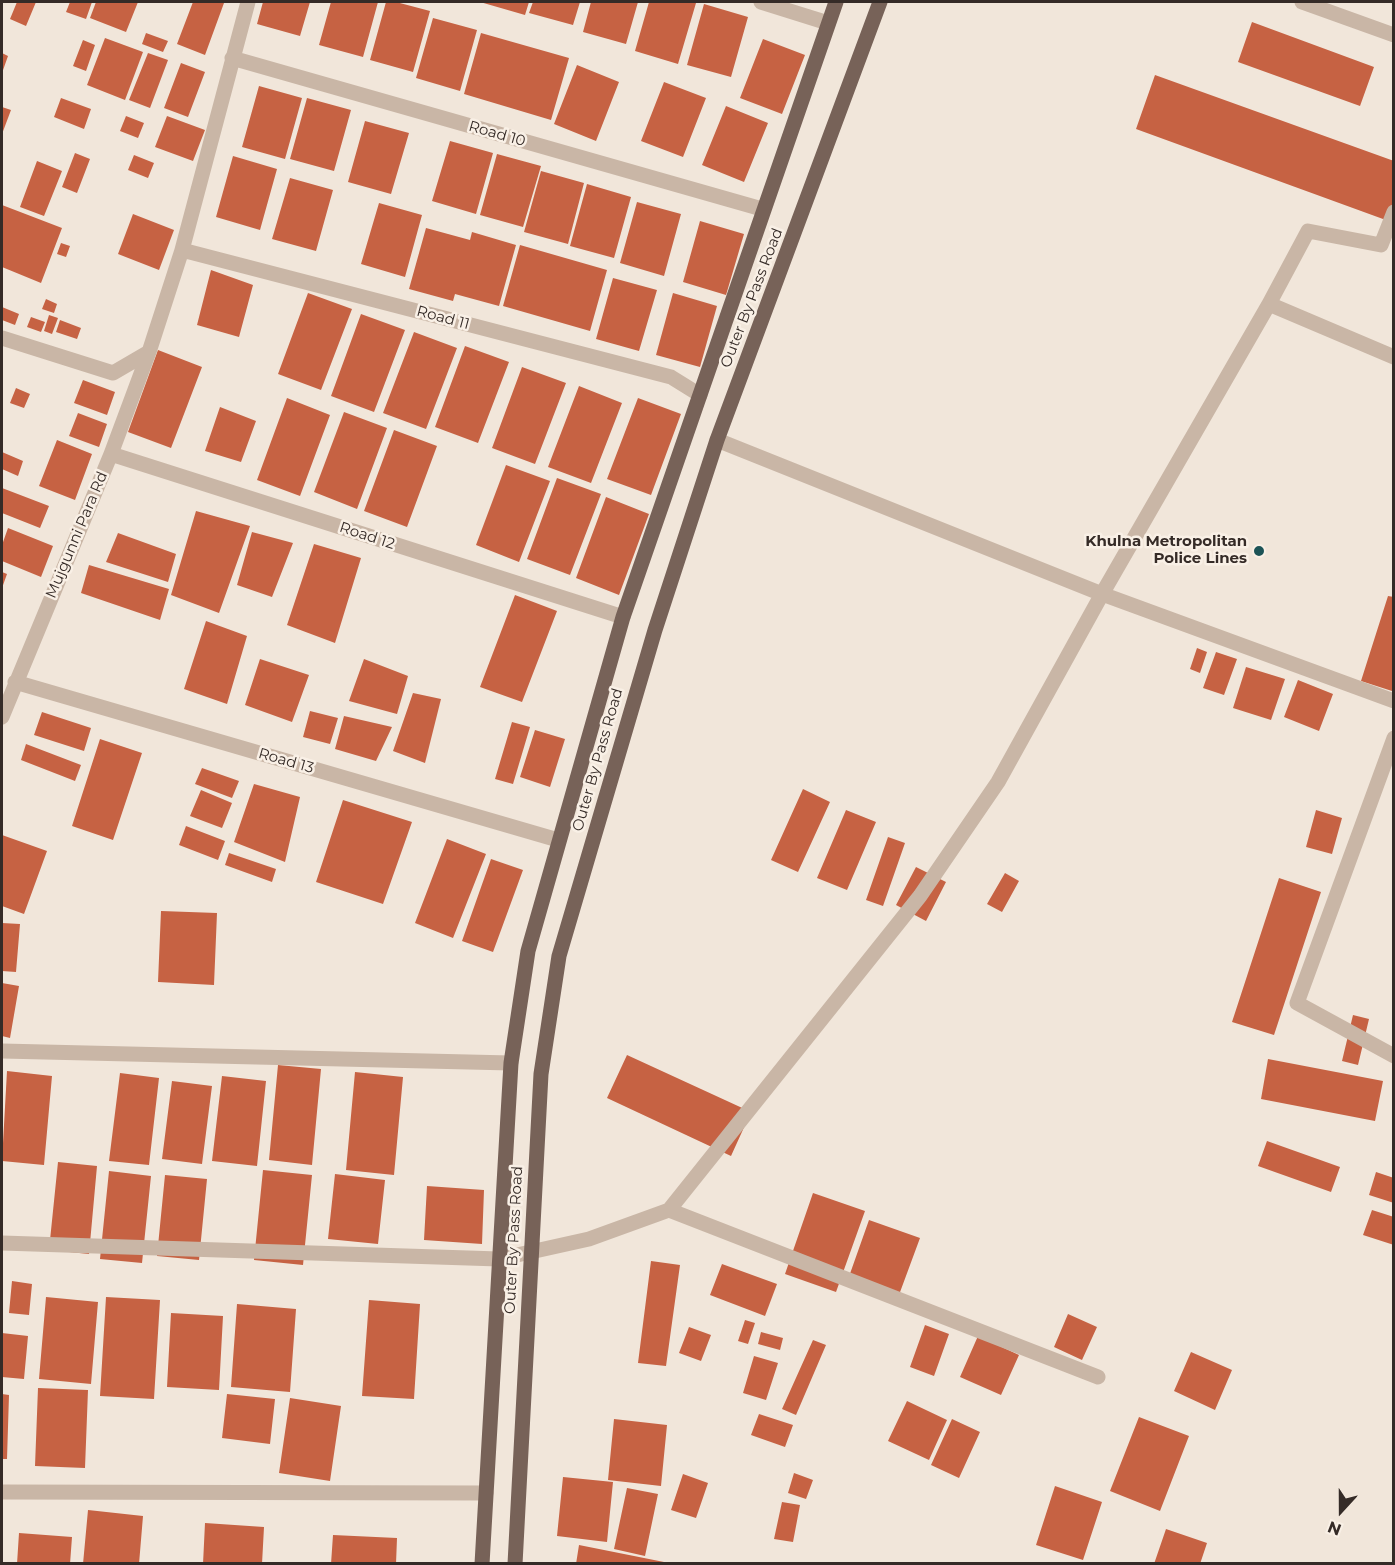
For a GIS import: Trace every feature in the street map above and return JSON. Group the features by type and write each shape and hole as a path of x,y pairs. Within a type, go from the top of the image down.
{"main road":[{"name":"Outer By Pass Road","path":"482,1563 511,1063 528,951 623,617 762,209 836,2"},
{"name":"Outer By Pass Road","path":"515,1563 541,1074 559,956 655,630 717,440 880,2"}],"street":[{"name":"Mujgunni Para Rd","path":"2,717 111,454 149,352 182,250 231,58 248,2"},
{"path":"761,2 828,23"},
{"path":"1302,2 1394,35"},
{"name":"Road 10","path":"231,58 762,209"},
{"path":"2,1243 499,1259 589,1239 669,1210 920,896 998,782 1102,594 1269,304 1308,231 1381,245 1394,212"},
{"name":"Road 11","path":"182,250 671,377 700,395"},
{"path":"1269,304 1394,357"},
{"path":"2,338 113,373 149,352"},
{"path":"717,440 1102,594 1394,701"},
{"name":"Road 12","path":"111,454 623,617"},
{"name":"Road 13","path":"15,682 558,840"},
{"path":"1394,738 1297,1003 1394,1056"},
{"path":"2,1051 511,1063"},
{"path":"669,1210 1098,1377"},
{"path":"2,1492 486,1493"}],"building":[{"path":"17,2 36,2 26,26 10,19"},
{"path":"70,2 92,2 86,19 66,12"},
{"path":"96,2 138,2 126,32 90,18"},
{"path":"193,2 224,3 205,55 177,44"},
{"path":"263,2 310,2 300,36 257,24"},
{"path":"331,2 378,2 363,57 319,45"},
{"path":"386,2 396,2 430,11 413,72 370,60"},
{"path":"480,2 529,2 525,15"},
{"path":"533,2 580,2 573,25 529,13"},
{"path":"591,2 638,2 626,44 583,32"},
{"path":"649,2 696,3 678,64 635,51"},
{"path":"704,4 748,17 731,77 687,65"},
{"path":"433,18 477,30 460,91 416,78"},
{"path":"1252,22 1374,67 1360,106 1238,62"},
{"path":"146,33 168,41 163,52 142,44"},
{"path":"481,33 569,58 551,120 464,94"},
{"path":"105,38 143,52 125,100 87,85"},
{"path":"763,39 805,55 782,114 740,98"},
{"path":"83,40 95,45 86,71 73,66"},
{"path":"2,53 8,56 2,73"},
{"path":"148,53 168,60 150,108 129,100"},
{"path":"181,63 205,72 188,117 164,108"},
{"path":"577,65 619,82 596,141 554,124"},
{"path":"1155,75 1394,161 1394,223 1136,129"},
{"path":"664,82 706,98 683,157 641,141"},
{"path":"259,86 302,98 285,159 242,147"},
{"path":"61,98 91,109 84,129 54,117"},
{"path":"307,98 351,110 334,171 290,159"},
{"path":"726,106 768,123 744,182 702,165"},
{"path":"2,107 11,110 2,134"},
{"path":"126,116 144,123 138,138 120,131"},
{"path":"167,116 205,130 193,161 155,147"},
{"path":"365,121 409,133 391,194 348,182"},
{"path":"450,141 493,153 476,214 432,201"},
{"path":"75,153 90,159 77,193 62,187"},
{"path":"497,154 541,166 523,227 480,215"},
{"path":"134,155 154,163 148,178 128,170"},
{"path":"233,156 277,169 260,230 216,217"},
{"path":"37,161 62,171 44,216 20,207"},
{"path":"541,171 584,183 568,244 524,232"},
{"path":"290,178 333,190 316,251 272,239"},
{"path":"587,184 631,197 614,258 570,246"},
{"path":"637,202 681,214 664,276 620,263"},
{"path":"379,203 422,215 405,277 361,264"},
{"path":"2,205 62,228 41,283 2,267"},
{"path":"133,214 174,230 159,270 118,254"},
{"path":"700,221 744,234 726,295 683,282"},
{"path":"426,228 470,240 472,232 516,245 499,306 455,294 453,301 409,289"},
{"path":"61,243 70,246 66,257 57,254"},
{"path":"520,245 607,270 590,331 503,306"},
{"path":"211,270 253,285 239,337 197,325"},
{"path":"613,278 657,290 639,351 596,339"},
{"path":"308,293 352,309 321,390 278,374"},
{"path":"673,293 717,306 700,367 656,355"},
{"path":"46,299 57,304 54,313 42,309"},
{"path":"2,307 19,314 15,325 2,320"},
{"path":"361,314 405,330 374,412 331,396"},
{"path":"49,315 58,318 52,334 44,331"},
{"path":"31,317 45,322 41,332 27,327"},
{"path":"60,320 81,328 77,339 56,332"},
{"path":"414,332 457,348 426,429 383,413"},
{"path":"465,346 509,362 478,443 435,427"},
{"path":"158,350 202,367 171,448 128,432"},
{"path":"522,367 566,383 535,464 492,448"},
{"path":"83,380 115,392 107,415 74,403"},
{"path":"579,386 622,403 591,483 548,467"},
{"path":"16,388 30,394 24,408 10,403"},
{"path":"287,398 330,415 300,496 257,480"},
{"path":"638,398 681,414 651,495 607,479"},
{"path":"220,407 256,421 241,462 205,451"},
{"path":"344,412 387,428 357,509 314,492"},
{"path":"78,413 107,424 99,447 69,436"},
{"path":"394,430 437,446 407,527 364,511"},
{"path":"57,440 92,454 75,500 39,486"},
{"path":"2,452 23,461 18,476 2,469"},
{"path":"506,465 550,481 519,562 476,545"},
{"path":"557,478 601,494 570,575 527,559"},
{"path":"2,488 49,506 40,528 2,513"},
{"path":"606,497 649,514 619,595 576,578"},
{"path":"196,511 250,526 219,613 171,595"},
{"path":"8,528 53,546 41,577 2,561 2,545"},
{"path":"252,532 293,543 272,597 237,585"},
{"path":"118,533 176,554 168,582 106,562"},
{"path":"314,544 361,558 335,643 287,625"},
{"path":"89,565 169,589 160,620 81,593"},
{"path":"2,572 7,574 2,588"},
{"path":"515,595 557,611 522,702 480,687"},
{"path":"1388,596 1394,597 1392,691 1361,681"},
{"path":"206,621 247,636 227,704 184,689"},
{"path":"1197,648 1207,652 1200,673 1190,669"},
{"path":"1216,652 1237,659 1224,695 1203,688"},
{"path":"260,659 309,675 292,722 245,705"},
{"path":"364,659 408,676 397,714 349,701"},
{"path":"1246,667 1285,679 1271,720 1233,708"},
{"path":"1298,680 1333,694 1319,731 1284,717"},
{"path":"413,693 441,699 425,763 393,751"},
{"path":"310,711 338,718 330,744 303,737"},
{"path":"42,712 91,728 84,751 34,735"},
{"path":"344,716 392,727 376,761 335,749"},
{"path":"512,722 530,727 513,784 495,779"},
{"path":"535,730 565,739 550,787 520,777"},
{"path":"100,739 142,753 113,840 72,826"},
{"path":"26,744 81,765 75,781 21,760"},
{"path":"202,768 239,781 232,798 195,784"},
{"path":"254,784 300,797 285,862 234,842"},
{"path":"803,789 830,802 798,872 771,860"},
{"path":"201,790 232,803 222,828 190,816"},
{"path":"343,800 412,822 383,904 316,882"},
{"path":"846,810 876,822 847,890 817,878"},
{"path":"1316,810 1342,818 1332,854 1306,847"},
{"path":"186,826 225,841 218,860 179,845"},
{"path":"2,835 47,851 24,914 2,906"},
{"path":"888,837 905,843 883,906 866,900"},
{"path":"447,839 486,854 453,938 415,923"},
{"path":"229,853 276,869 272,882 225,865"},
{"path":"491,859 523,870 493,952 462,941"},
{"path":"916,867 946,882 926,921 896,905"},
{"path":"1005,873 1019,881 1002,912 987,904"},
{"path":"1279,878 1321,892 1274,1035 1232,1022"},
{"path":"161,911 217,913 214,985 158,982"},
{"path":"2,923 20,924 16,972 2,971"},
{"path":"2,983 19,986 10,1038 2,1036"},
{"path":"1353,1015 1369,1019 1358,1065 1342,1061"},
{"path":"627,1055 751,1112 731,1156 607,1098"},
{"path":"1268,1059 1383,1081 1375,1121 1261,1099"},
{"path":"278,1065 321,1069 312,1165 269,1160"},
{"path":"7,1071 52,1076 44,1165 2,1161"},
{"path":"355,1072 403,1077 394,1175 346,1170"},
{"path":"120,1073 159,1078 149,1165 109,1161"},
{"path":"222,1076 266,1081 257,1166 212,1161"},
{"path":"172,1081 212,1086 202,1164 162,1159"},
{"path":"1267,1141 1340,1167 1331,1192 1258,1166"},
{"path":"58,1162 97,1166 89,1254 49,1250"},
{"path":"263,1170 312,1175 303,1265 254,1260"},
{"path":"109,1171 151,1176 142,1263 100,1259"},
{"path":"1376,1172 1394,1178 1394,1203 1369,1195"},
{"path":"335,1174 385,1180 378,1244 328,1239"},
{"path":"165,1175 207,1179 199,1260 157,1256"},
{"path":"427,1186 484,1190 482,1244 424,1240"},
{"path":"813,1193 865,1211 836,1292 785,1274"},
{"path":"1372,1210 1394,1217 1394,1245 1363,1235"},
{"path":"869,1220 920,1238 896,1303 846,1285"},
{"path":"651,1261 680,1265 666,1366 638,1363"},
{"path":"722,1264 777,1284 765,1316 710,1295"},
{"path":"12,1281 32,1284 29,1315 9,1313"},
{"path":"46,1297 98,1302 91,1384 39,1379"},
{"path":"106,1297 160,1300 154,1399 100,1396"},
{"path":"369,1300 420,1304 414,1399 362,1396"},
{"path":"237,1304 296,1309 290,1392 231,1387"},
{"path":"171,1313 223,1316 219,1390 167,1387"},
{"path":"1068,1314 1097,1327 1082,1360 1054,1347"},
{"path":"745,1320 755,1323 748,1344 738,1341"},
{"path":"925,1325 949,1334 934,1376 910,1367"},
{"path":"689,1327 711,1335 701,1361 679,1353"},
{"path":"761,1332 783,1338 780,1350 758,1344"},
{"path":"2,1333 28,1336 24,1379 2,1377"},
{"path":"978,1336 1019,1355 1001,1395 960,1377"},
{"path":"813,1340 826,1345 796,1415 782,1409"},
{"path":"1191,1352 1232,1370 1215,1410 1174,1391"},
{"path":"754,1356 778,1363 766,1400 743,1393"},
{"path":"38,1388 88,1390 85,1468 35,1466"},
{"path":"2,1394 9,1395 7,1459 2,1459"},
{"path":"227,1394 275,1399 270,1444 222,1438"},
{"path":"290,1398 341,1406 330,1481 279,1473"},
{"path":"907,1401 947,1420 929,1460 888,1441"},
{"path":"759,1414 793,1425 785,1447 751,1435"},
{"path":"1139,1417 1189,1436 1160,1511 1110,1491"},
{"path":"614,1419 667,1425 661,1486 608,1480"},
{"path":"952,1419 980,1432 959,1478 931,1465"},
{"path":"794,1473 813,1480 806,1499 788,1493"},
{"path":"683,1474 708,1483 696,1518 671,1510"},
{"path":"563,1477 613,1482 607,1542 557,1536"},
{"path":"1055,1486 1102,1502 1083,1560 1036,1545"},
{"path":"627,1488 658,1494 645,1556 614,1549"},
{"path":"782,1502 800,1505 793,1542 774,1539"},
{"path":"88,1510 143,1516 139,1564 83,1564"},
{"path":"205,1523 264,1527 262,1564 203,1564"},
{"path":"1166,1529 1207,1543 1200,1564 1154,1564"},
{"path":"19,1533 72,1537 70,1564 17,1564"},
{"path":"333,1535 397,1538 396,1564 331,1564"},
{"path":"579,1545 664,1562 664,1564 576,1564"}],"place":[{"name":"Khulna Metropolitan Police Lines","path":"1259,551"}]}
